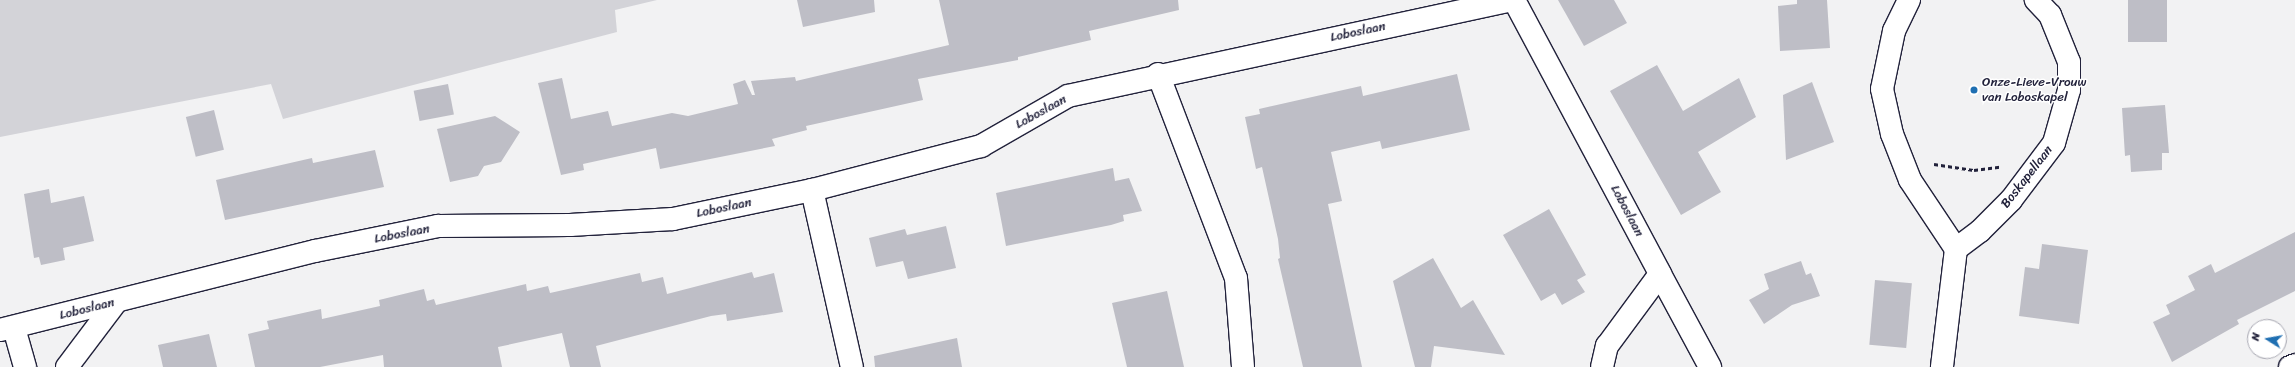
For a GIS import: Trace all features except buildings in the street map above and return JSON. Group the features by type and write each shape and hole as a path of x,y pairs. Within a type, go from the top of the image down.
{"street":[{"name":"Loboslaan","path":"7,329 315,251 438,226 570,225 673,219 812,190 981,146 1068,96 1158,74 1512,0 1710,367"},
{"path":"1909,0 1894,32 1882,89 1892,134 1910,180 1956,249 1942,367"},
{"name":"Boskapellaan","path":"1956,249 1980,231 2011,200 2054,143 2069,90 2069,62 2050,15 2036,0"},
{"path":"1158,74 1236,278 1243,367"},
{"path":"812,190 852,367"},
{"path":"1602,367 1607,346 1660,274"},
{"path":"67,367 116,302"},
{"path":"7,329 25,367"},
{"path":"2290,367 2295,364"}],"path":[{"path":"1926,159 1940,166 1974,170 2004,166"}],"shaded area":[{"path":"0,0 657,0 615,10 617,32 283,119 271,84 0,137"}],"place":[{"name":"Onze-Lieve-Vrouw van Loboskapel","path":"1974,90"}]}
